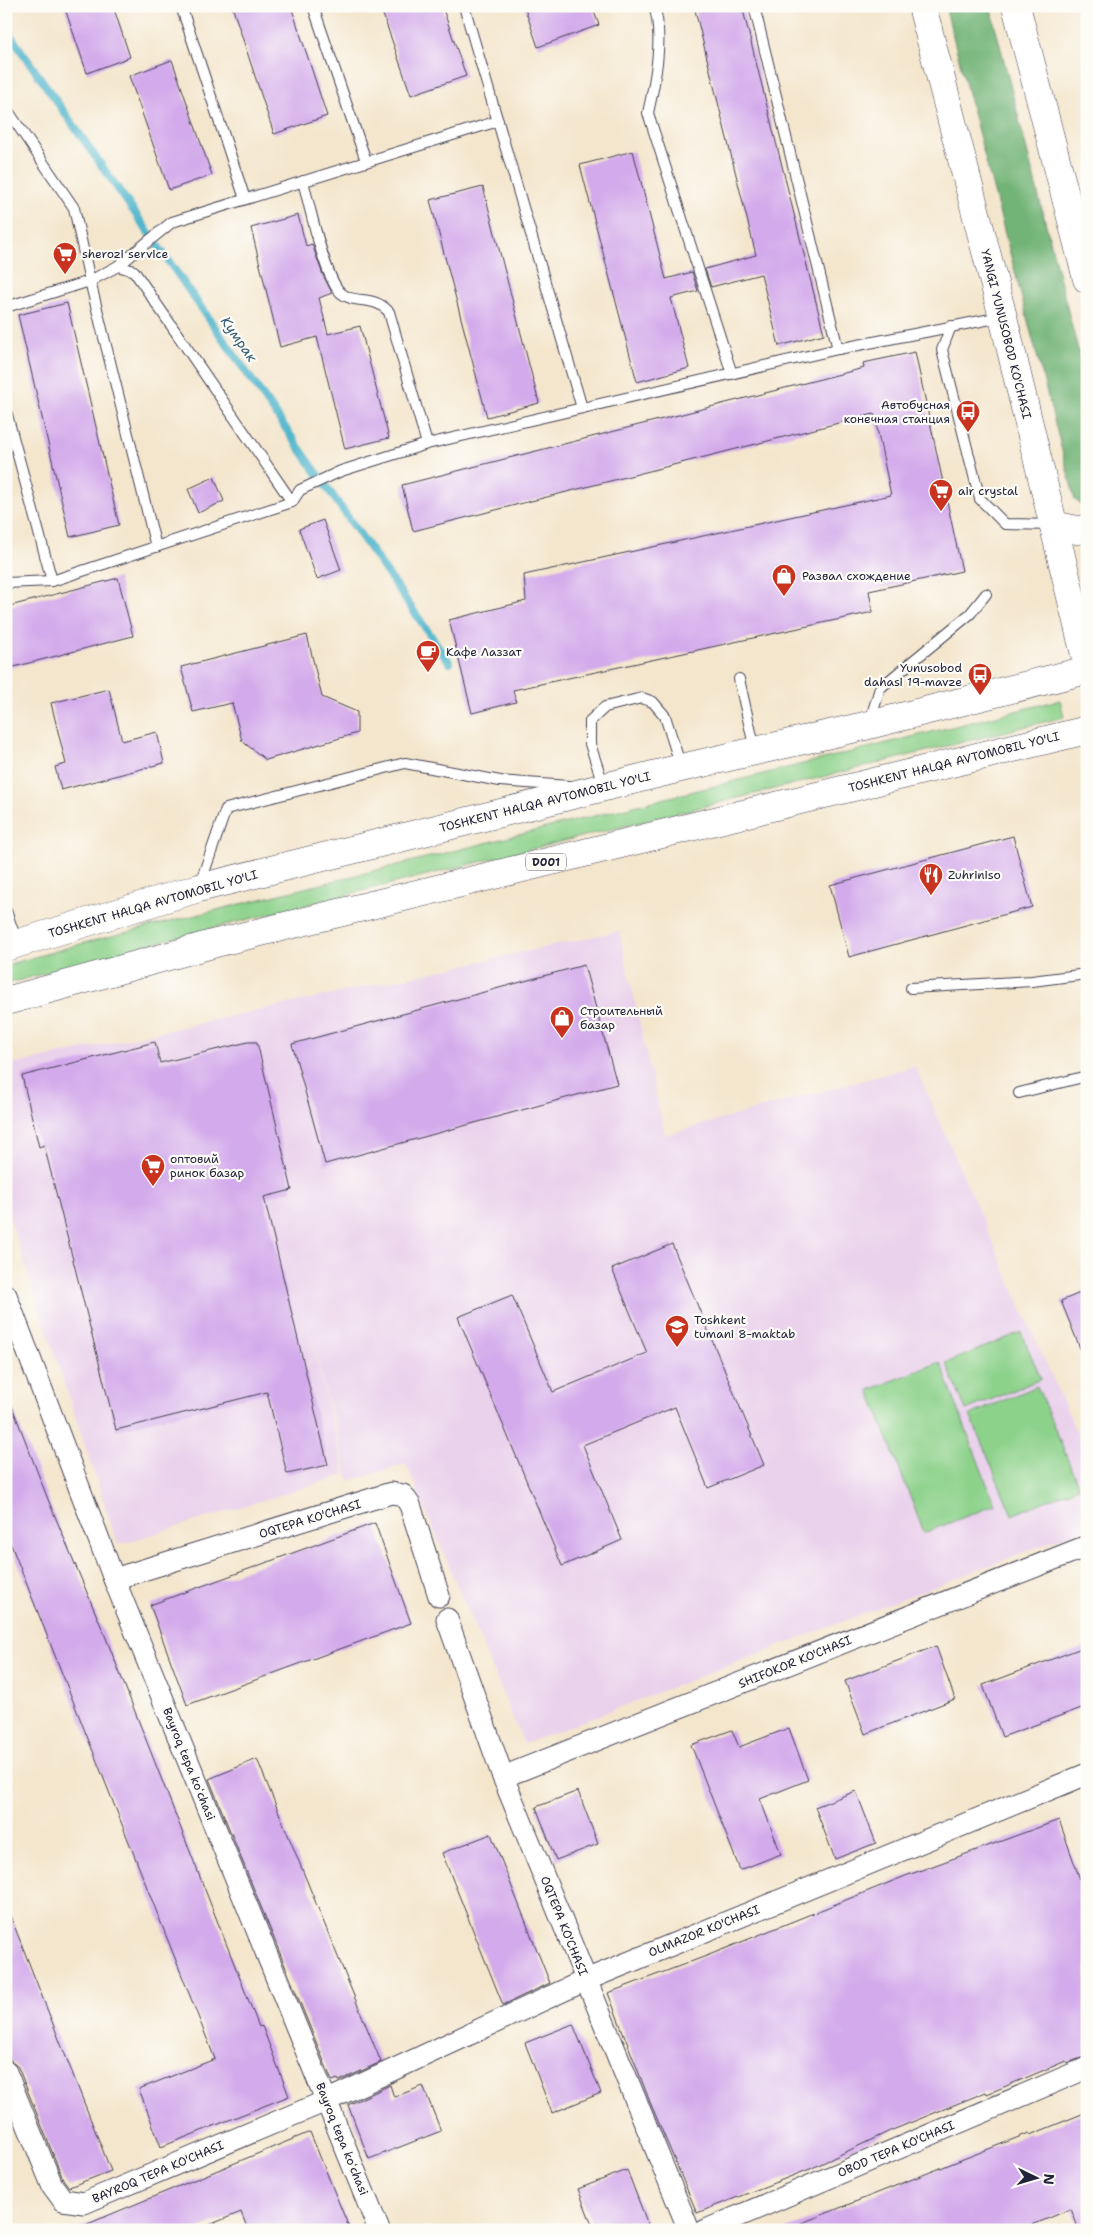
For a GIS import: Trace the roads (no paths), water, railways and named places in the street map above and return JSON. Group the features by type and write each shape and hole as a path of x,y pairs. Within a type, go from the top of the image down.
{"main road":[{"name":"YANGI YUNUSOBOD KO'CHASI","path":"922,6 1003,317 1087,663"},
{"path":"1016,6 1087,279"},
{"path":"1053,525 1077,530 1087,529"},
{"name":"TOSHKENT HALQA AVTOMOBIL YO'LI","path":"12,945 199,888 681,768 869,725 1087,670"},
{"name":"TOSHKENT HALQA AVTOMOBIL YO'LI","path":"6,1001 216,943 1087,730"}],"street":[{"name":"Bayroq tepa koʻchasi","path":"8,1305 114,1579 379,2230"},
{"name":"OQTEPA KO'CHASI","path":"114,1579 391,1493 403,1495 410,1505 439,1596"},
{"name":"SHIFOKOR KO'CHASI","path":"503,1777 1087,1546"},
{"name":"OQTEPA KO'CHASI","path":"447,1619 503,1777 688,2230"},
{"name":"OLMAZOR KO'CHASI","path":"326,2101 586,1980 1087,1774"},
{"name":"OBOD TEPA KO'CHASI","path":"706,2230 1087,2068"},
{"name":"BAYROQ TEPA KO'CHASI","path":"6,2072 52,2185 64,2200 84,2203 326,2101"}],"lane":[{"path":"182,6 245,199"},
{"path":"313,6 366,160"},
{"path":"464,6 582,408"},
{"path":"654,6 657,16 656,75 648,113 732,374"},
{"path":"754,6 838,349"},
{"path":"6,108 74,208 90,281 156,547"},
{"path":"6,308 90,281 118,266 172,222 366,160 498,122"},
{"path":"303,181 330,273 341,293 357,299 380,303 389,312 427,444"},
{"path":"118,266 134,271 292,502"},
{"path":"6,583 52,582 292,502 300,490 341,471 427,444 838,349 1003,317"},
{"path":"950,326 942,350 980,499 1005,524 1053,525"},
{"path":"6,411 52,582"},
{"path":"869,725 880,688 970,614 986,594"},
{"path":"739,679 755,751"},
{"path":"199,888 226,809 405,763 500,781 605,788 590,744 590,721 606,707 642,698 653,702 665,716 681,768"},
{"path":"6,911 12,945"},
{"path":"911,988 1032,981 1087,974"},
{"path":"1020,1093 1087,1076"}],"waterway":[{"name":"Кумрак","path":"6,29 450,663"}],"place":[{"name":"sherozi service","path":"65,275"},
{"name":"Автобусная конечная станция","path":"968,433"},
{"name":"air crystal","path":"941,512"},
{"name":"Развал схождение","path":"784,597"},
{"name":"Кафе Лаззат","path":"428,673"},
{"name":"Yunusobod dahasi 19-mavze","path":"980,696"},
{"name":"Zuhriniso","path":"931,896"},
{"name":"Строительный базар","path":"562,1039"},
{"name":"оптовий ринок базар","path":"153,1187"},
{"name":"Toshkent tumani 8-maktab","path":"677,1348"}]}
